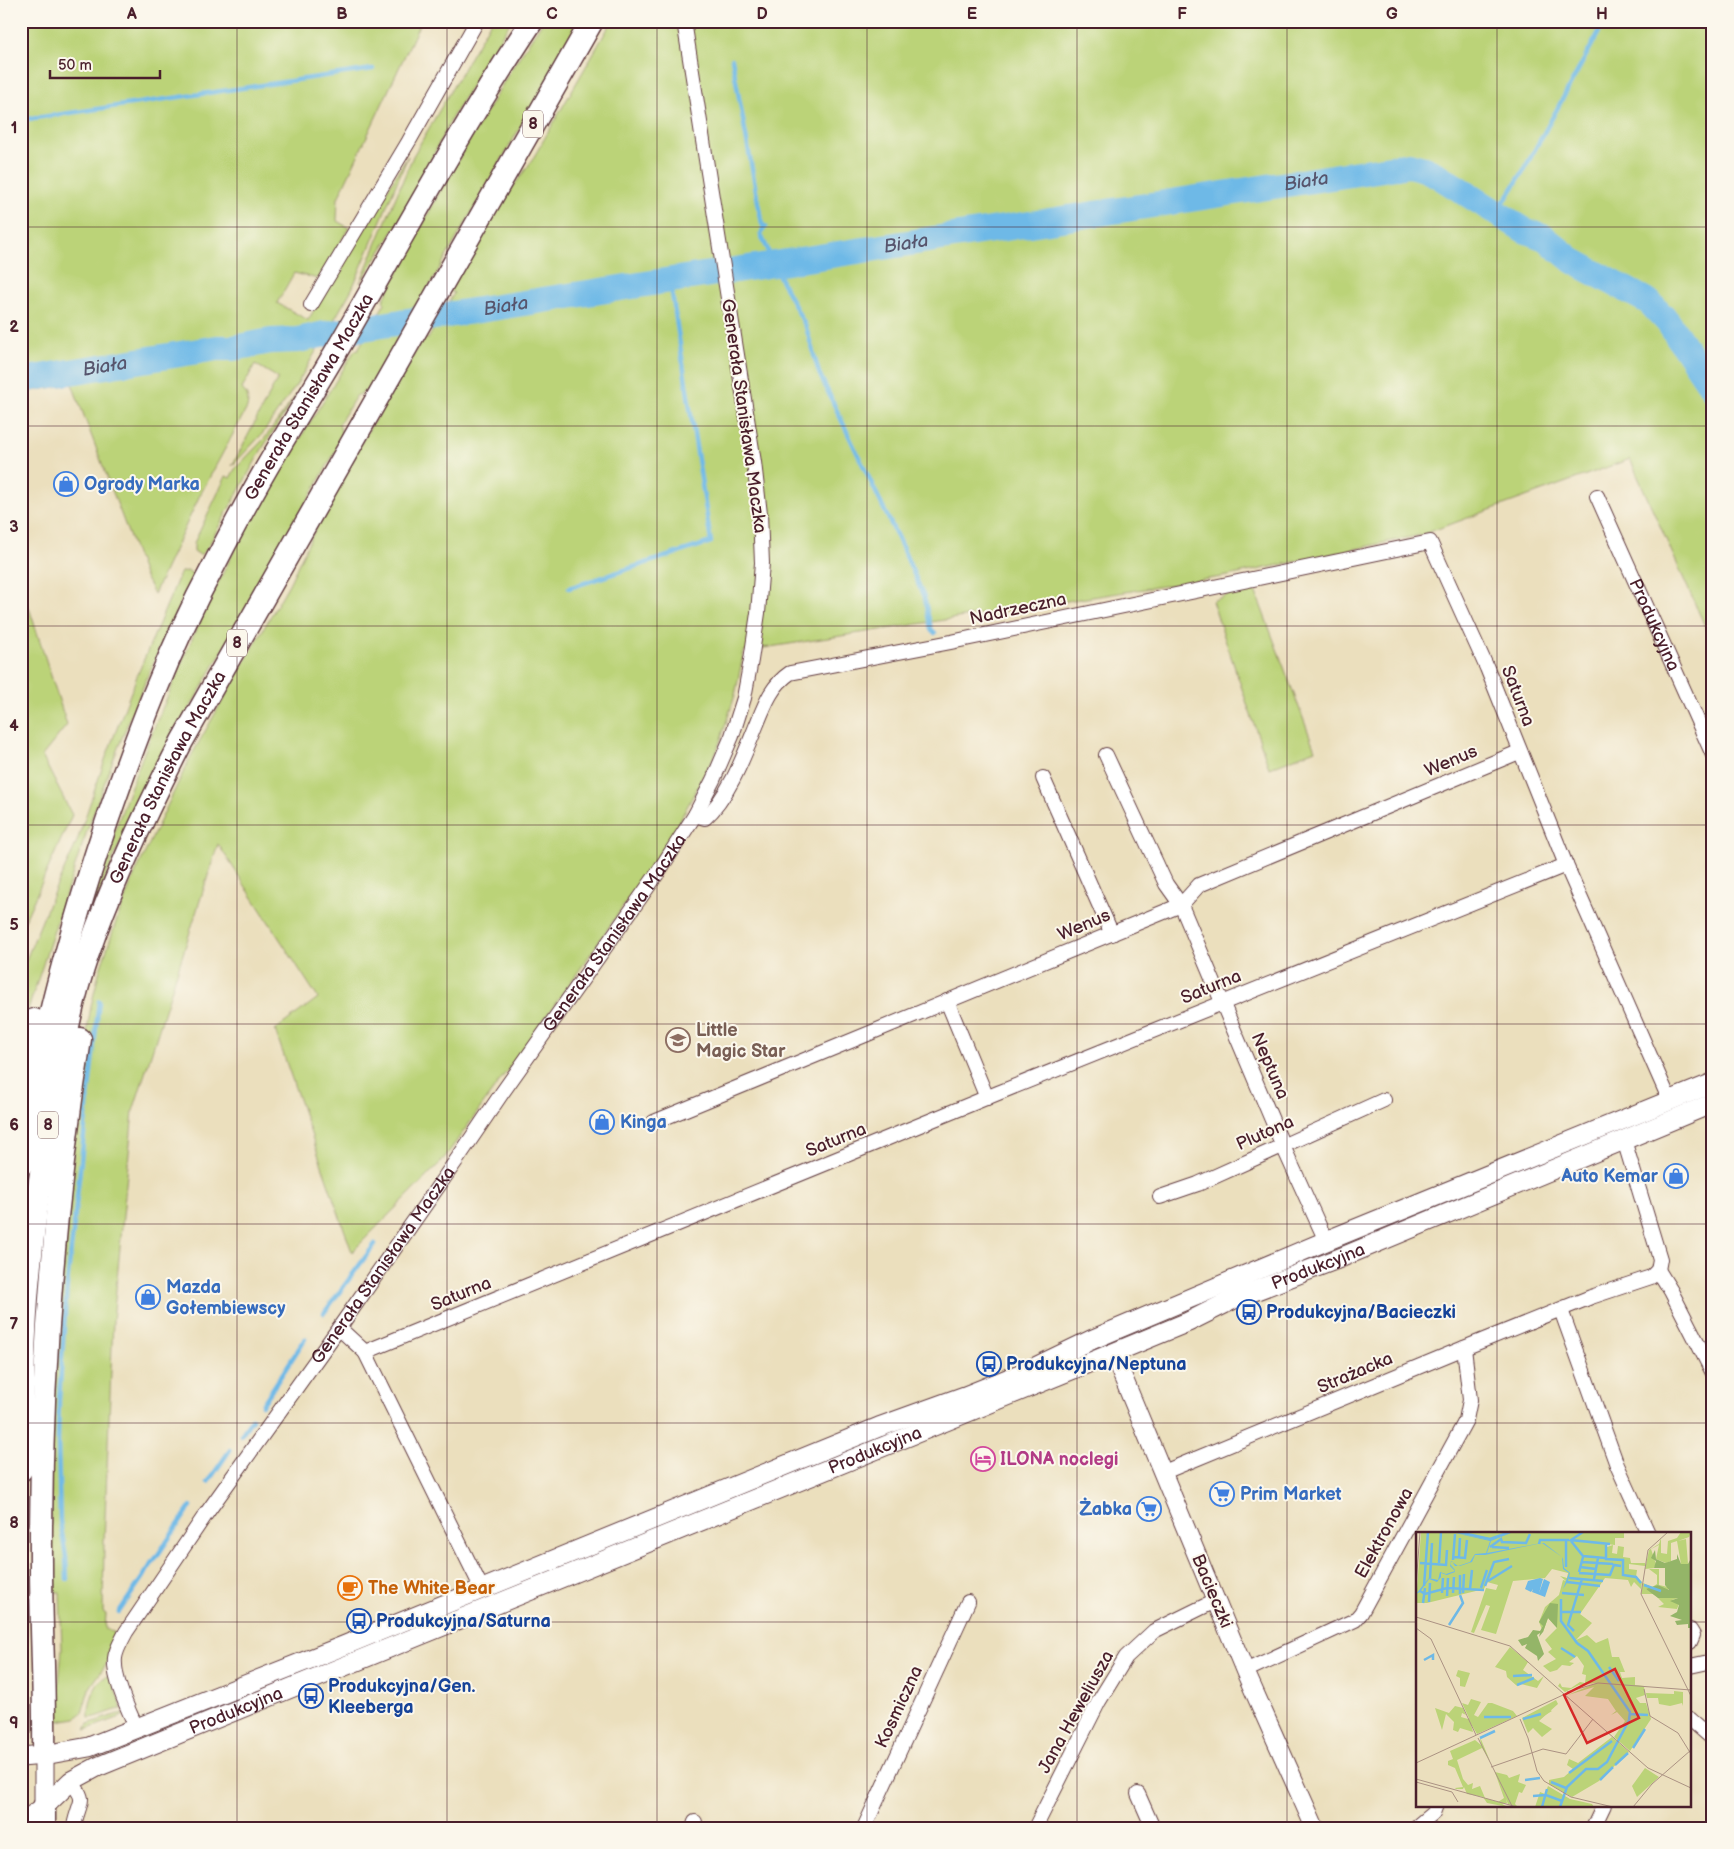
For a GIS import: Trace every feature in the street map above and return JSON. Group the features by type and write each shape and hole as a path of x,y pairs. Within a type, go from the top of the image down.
{"highway":[{"name":"Generała Stanisława Maczka","path":"21,1165 27,1121 50,1012 76,918 126,767 158,683 210,571 274,456 337,351 496,75 532,21"},
{"name":"Generała Stanisława Maczka","path":"21,1470 23,1383 30,1256 48,1122 68,1026 87,957 129,848 153,797 192,724 592,21"},
{"path":"44,1755 41,1566 46,1330 67,1125 85,1008 100,949 153,797"},
{"path":"21,1070 29,1036 60,934 96,856"}],"main road":[{"name":"Produkcyjna","path":"21,1756 44,1755 89,1746 343,1646 879,1427 965,1396 1026,1371 1105,1334 1326,1241 1713,1083"},
{"name":"Produkcyjna","path":"21,1823 44,1817 71,1781 97,1768 1113,1353 1188,1322 1236,1298 1335,1260 1713,1103"},
{"path":"1326,1241 1335,1260"},
{"path":"1105,1334 1113,1353"},
{"path":"343,1646 350,1664"},
{"path":"44,1755 44,1817"}],"street":[{"path":"311,305 409,141 477,21"},
{"name":"Generała Stanisława Maczka","path":"136,1727 120,1684 115,1660 121,1640 206,1514 339,1328 657,874 695,815 732,736 744,698 758,613 762,563 760,514 754,462 684,21"},
{"name":"Produkcyjna","path":"1598,496 1713,755"},
{"name":"Nadrzeczna","path":"695,815 706,818 714,810 739,768 767,700 779,681 790,673 982,636 1430,542"},
{"name":"Saturna","path":"1430,542 1487,668 1566,865 1670,1101"},
{"name":"Wenus","path":"654,1122 1181,905 1199,885 1520,752"},
{"name":"Neptuna","path":"1106,755 1166,884 1181,905 1283,1146 1326,1241"},
{"path":"1043,778 1112,934"},
{"name":"Saturna","path":"365,1352 986,1098 1566,865"},
{"path":"947,1001 986,1098"},
{"name":"Plutona","path":"1160,1197 1198,1184 1384,1100"},
{"path":"1624,1140 1660,1259 1658,1270 1671,1291 1713,1373"},
{"name":"Strażacka","path":"1164,1472 1591,1297 1642,1281 1651,1277 1658,1270"},
{"path":"1561,1310 1617,1465 1648,1532"},
{"path":"339,1328 365,1352 482,1589"},
{"name":"Elektronowa","path":"1245,1670 1355,1620 1362,1613 1466,1420 1470,1400 1464,1348"},
{"name":"Bacieczki","path":"1113,1353 1245,1670 1314,1828"},
{"name":"Jana Heweliusza","path":"1035,1828 1100,1701 1126,1657 1154,1631 1217,1600"},
{"name":"Kosmiczna","path":"864,1828 968,1602"},
{"path":"1692,1666 1713,1661"},
{"path":"1692,1721 1713,1739"},
{"path":"71,1781 82,1802 76,1812 74,1828"},
{"path":"1138,1794 1153,1828"},
{"path":"1414,1828 1433,1813 1436,1806"},
{"path":"1593,1828 1604,1806"}],"green space":[{"path":"21,21 421,21 338,198 337,221 349,228 318,279 294,273 277,303 308,320 408,156 352,289 297,384 263,433 232,466 278,378 255,364 242,389 248,397 247,408 199,497 154,594 144,575 72,384 21,393"},
{"path":"491,21 511,21 451,119 403,216 360,283 413,156"},
{"path":"543,21 581,21 370,390 356,396 339,424 343,438 148,782 115,854 76,961 95,893 129,792 184,658 223,572 277,477 355,350 357,351 385,303 383,301 440,191 512,68"},
{"path":"612,21 1713,21 1713,644 1630,459 1421,535 1228,576 744,651 735,695 717,751 673,833 583,965 443,1160 352,1252 275,1030 318,998 218,844 133,1111 113,1321 104,1542 103,1612 106,1614 105,1628 115,1633 110,1644 109,1660 89,1689 82,1713 76,1718 57,1721 62,1649 60,1592 55,1592 54,1572 50,1554 52,1381 82,1062 91,1006 99,973 134,876 191,756 289,584 336,485 424,337 428,339 454,293 449,290 481,231 531,162"},
{"path":"299,391 262,449 206,550 200,555 194,551 194,543 226,476 230,478 235,469 265,438"},
{"path":"187,571 192,573 192,578 141,691 107,777 21,1030 21,972 52,896 76,844 137,676 179,576 181,572"},
{"path":"21,583 67,725 42,756 72,815 21,929"},
{"path":"1253,585 1315,750 1269,768 1212,601"},
{"path":"107,1676 112,1680 122,1709 89,1718 95,1688"},
{"path":"123,1714 123,1716 85,1730 88,1724"}],"waterway":[{"path":"1493,212 1506,199 1521,175 1605,21"},
{"path":"732,59 762,224 766,227 763,228 761,235 768,250 768,265"},
{"path":"21,120 373,69"},
{"name":"Biała","path":"21,380 217,348 233,348 271,341 298,340 325,334 1409,165 1437,175 1524,230 1545,238 1573,261 1649,302 1668,322 1713,389"},
{"path":"775,264 778,274 806,327 819,373 924,597 931,629 935,633"},
{"path":"569,588 711,542 670,281"},
{"path":"67,1579 66,1557 60,1521 59,1400 67,1285 99,1001"},
{"path":"324,1313 375,1244"},
{"path":"262,1405 305,1339"},
{"path":"241,1435 252,1419"},
{"path":"208,1482 230,1450"},
{"path":"119,1612 191,1506"}],"place":[{"name":"Ogrody Marka","path":"66,484"},
{"name":"Little Magic Star","path":"678,1040"},
{"name":"Kinga","path":"602,1122"},
{"name":"Auto Kemar","path":"1676,1176"},
{"name":"Mazda Gołembiewscy","path":"148,1297"},
{"name":"Produkcyjna/Bacieczki","path":"1249,1312"},
{"name":"Produkcyjna/Neptuna","path":"989,1364"},
{"name":"ILONA noclegi","path":"983,1459"},
{"name":"Prim Market","path":"1222,1494"},
{"name":"Żabka","path":"1149,1509"},
{"name":"The White Bear","path":"350,1588"},
{"name":"Produkcyjna/Saturna","path":"359,1621"},
{"name":"Produkcyjna/Gen. Kleeberga","path":"311,1696"}]}
